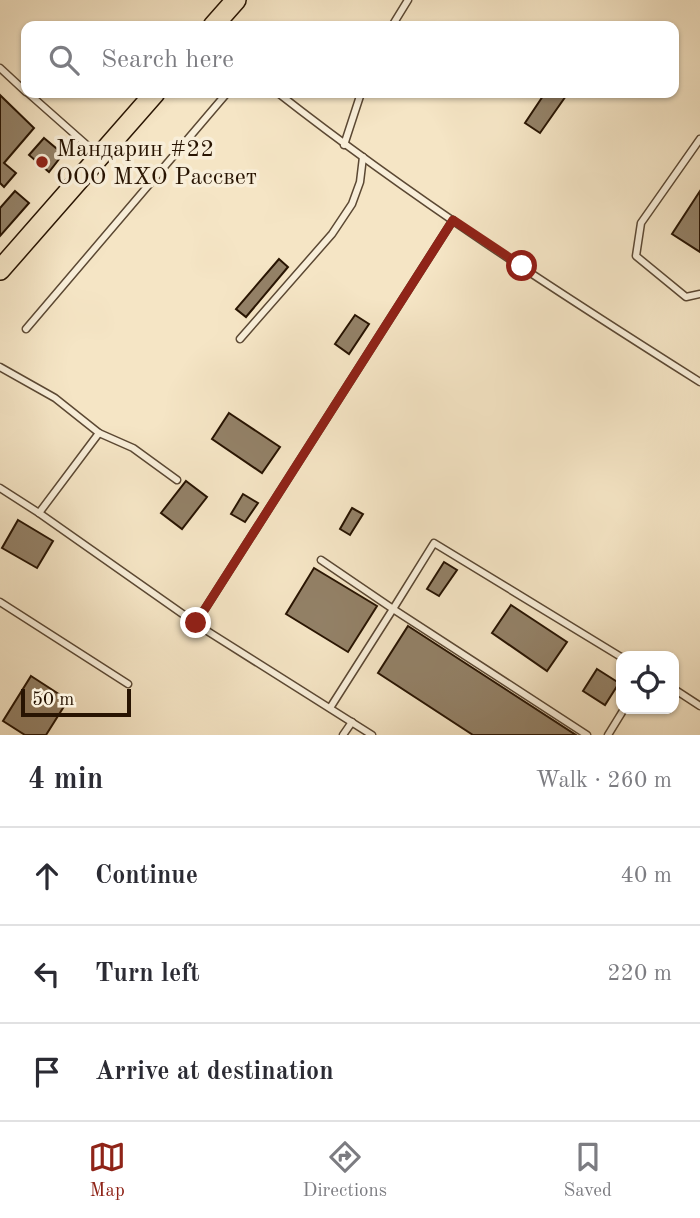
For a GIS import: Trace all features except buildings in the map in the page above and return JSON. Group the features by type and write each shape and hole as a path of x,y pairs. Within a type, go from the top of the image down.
{"main road":[{"path":"217,21 232,1"},
{"path":"0,270 151,98"}],"lane":[{"path":"395,21 408,0"},
{"path":"0,68 21,87"},
{"path":"34,98 99,156"},
{"path":"26,329 223,98"},
{"path":"284,98 344,145 453,220 700,382"},
{"path":"344,145 358,98"},
{"path":"700,139 641,223 636,256 686,297 700,294"},
{"path":"240,339 332,234 352,204 360,181 363,157"},
{"path":"196,623 453,220"},
{"path":"0,367 55,398 99,433 133,448 177,480"},
{"path":"39,513 99,433"},
{"path":"0,488 196,623 372,735"},
{"path":"330,708 433,543 616,654"},
{"path":"321,560 587,735"},
{"path":"0,601 128,684"},
{"path":"679,693 700,706"},
{"path":"618,735 609,732 621,714"},
{"path":"343,735 352,722"}],"place":[{"name":"Мандарин #22 ООО МХО Рассвет","path":"42,162"}],"route":[{"path":"196,623 453,220 522,266"}]}
